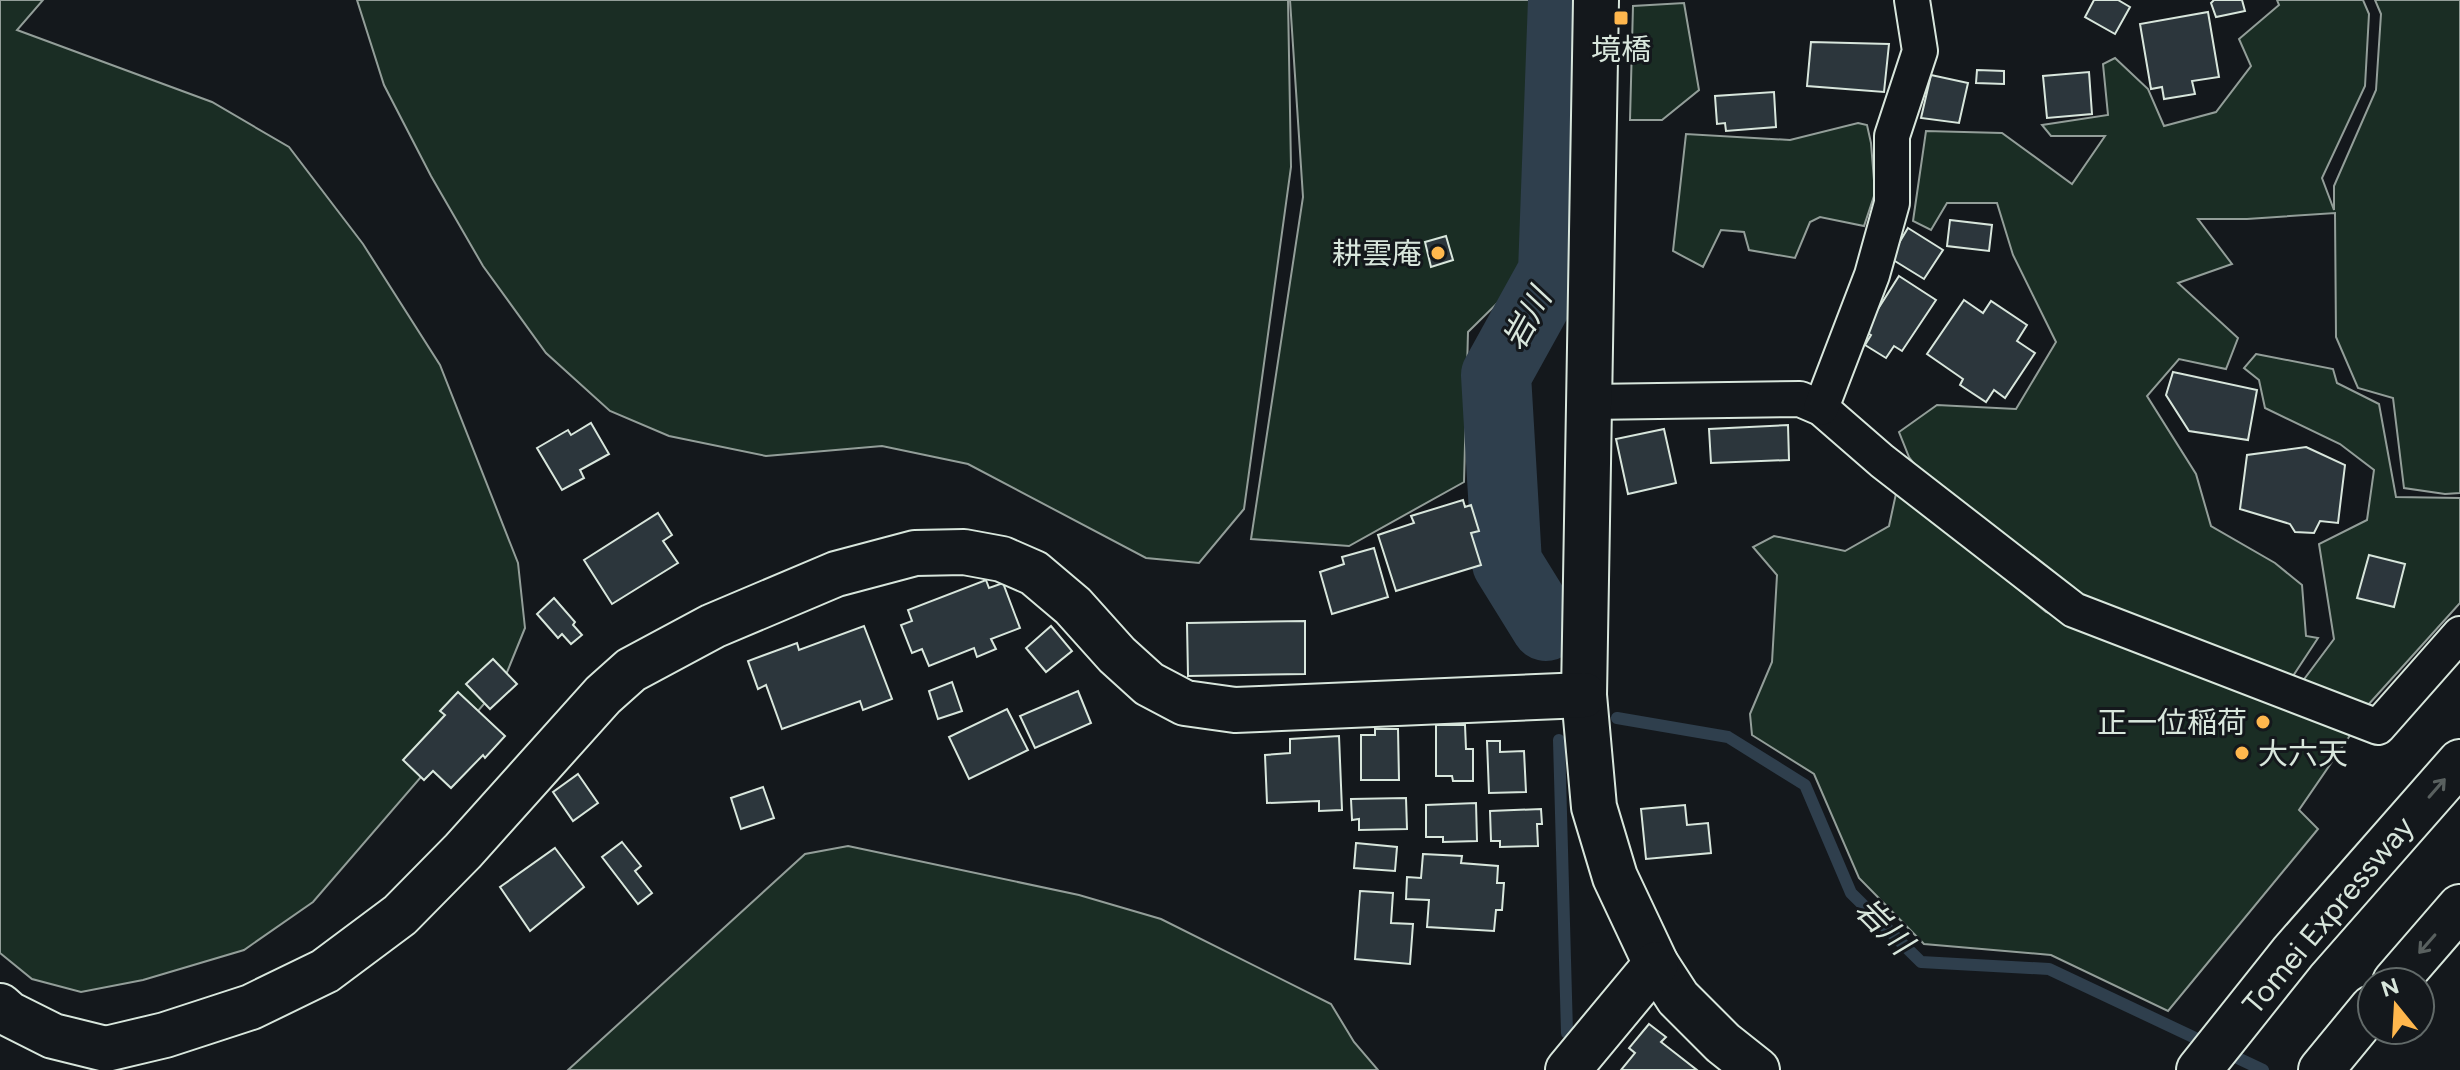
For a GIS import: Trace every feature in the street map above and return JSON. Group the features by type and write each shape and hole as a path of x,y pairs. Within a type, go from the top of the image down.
{"main road":[{"path":"1596,0 1584,695 1594,807 1615,877 1656,964 1678,998 1723,1043 1757,1070"},
{"path":"0,1006 9,1014 53,1036 106,1049 165,1035 251,1007 301,983 325,971 400,915 463,851 603,695 631,670 713,626 836,574 915,553 964,552 989,556 1034,573 1073,606 1117,655 1149,684 1185,703 1235,710 1584,695"},
{"name":"Tomei Expressway","path":"2199,1070 2293,952 2460,762"},
{"path":"2409,966 2460,907"},
{"path":"1568,1070 1656,964"},
{"path":"2321,1070 2356,1028"}],"street":[{"path":"1821,408 1872,275 1892,203 1892,136 1920,51 1912,0"},
{"path":"1589,402 1800,399 1821,408 1882,461 2074,610 2378,727 2460,634"}],"green space":[{"path":"0,0 43,0 17,30 212,102 289,147 363,244 440,365 518,563 525,628 503,682 313,902 244,950 143,980 81,992 32,979 0,953"},
{"path":"357,0 1288,0 1291,167 1244,509 1199,563 1146,558 968,464 882,446 766,456 669,436 610,411 546,353 483,266 431,176 384,85"},
{"path":"1290,0 1551,0 1528,273 1468,332 1464,482 1349,546 1251,539 1303,197"},
{"path":"2277,0 2363,0 2369,14 2365,86 2322,178 2334,210 2334,186 2376,90 2381,14 2375,0 2460,0 2460,493 2404,488 2393,398 2358,388 2336,337 2335,213 2198,219 2232,264 2178,283 2238,338 2226,369 2179,359 2147,396 2196,474 2211,526 2275,563 2302,585 2306,636 2318,638 2289,682 2079,597 1918,469 1909,457 1899,432 1937,405 2016,409 2056,342 2013,255 1997,203 1947,203 1931,230 1913,221 1926,131 2002,133 2072,184 2105,136 2051,136 2042,125 2108,115 2103,64 2115,58 2148,89 2164,126 2216,112 2251,66 2239,39 2279,5"},
{"path":"1684,3 1699,90 1662,120 1630,120 1633,6"},
{"path":"1858,123 1867,125 1875,193 1864,226 1820,217 1810,222 1795,258 1749,250 1744,232 1721,230 1703,267 1673,251 1686,134 1790,140"},
{"path":"2256,354 2333,369 2337,383 2379,404 2396,497 2460,498 2460,603 2368,705 2302,682 2334,639 2319,544 2367,520 2374,470 2340,444 2265,408 2259,380 2244,368"},
{"path":"1897,489 2046,612 2351,734 2299,810 2318,829 2168,1011 2051,955 1924,944 1859,878 1814,774 1752,735 1750,714 1772,662 1777,575 1753,547 1774,536 1845,551 1889,526"},
{"path":"848,846 1079,895 1161,919 1331,1004 1354,1042 1378,1070 568,1070 805,854"}],"building":[{"path":"2094,0 2118,0 2130,7 2115,34 2085,17"},
{"path":"2214,0 2242,0 2245,11 2216,17 2211,3"},
{"path":"2208,12 2219,77 2192,81 2195,94 2164,99 2162,87 2151,89 2140,24"},
{"path":"1811,42 1889,44 1884,92 1807,86"},
{"path":"1977,70 2004,71 2004,84 1976,83"},
{"path":"2089,72 2092,114 2047,118 2043,76"},
{"path":"1931,75 1968,83 1959,123 1921,118"},
{"path":"1774,92 1776,127 1726,131 1725,123 1717,124 1715,96"},
{"path":"1950,220 1992,225 1989,251 1947,246"},
{"path":"1908,228 1943,250 1924,279 1890,258"},
{"path":"1446,236 1453,260 1431,267 1425,242"},
{"path":"1899,276 1936,300 1902,351 1894,346 1886,358 1865,345 1871,335 1864,331"},
{"path":"1964,300 1983,313 1991,301 2027,325 2017,341 2035,353 2005,398 1994,390 1986,402 1960,385 1963,379 1927,354"},
{"path":"2173,372 2257,390 2248,440 2189,431 2166,395"},
{"path":"591,423 609,454 580,470 584,478 562,490 537,448 568,430 571,435"},
{"path":"1788,425 1789,460 1711,463 1709,429"},
{"path":"1664,429 1676,483 1628,494 1616,439"},
{"path":"2306,447 2345,465 2338,523 2320,521 2314,533 2295,532 2290,524 2240,509 2247,455"},
{"path":"1463,500 1465,507 1471,505 1479,531 1471,533 1481,565 1396,591 1378,535 1414,523 1411,516"},
{"path":"658,513 672,535 663,541 678,563 612,604 584,560"},
{"path":"1374,548 1388,597 1332,614 1320,572 1344,564 1342,557"},
{"path":"2369,555 2405,564 2394,607 2357,598"},
{"path":"986,580 989,588 1003,583 1020,628 991,639 996,649 977,657 974,648 929,666 922,649 912,653 901,625 912,621 908,610"},
{"path":"554,598 582,635 571,644 562,634 558,638 537,614"},
{"path":"1305,621 1305,674 1188,676 1187,623"},
{"path":"864,626 892,699 863,710 860,701 782,729 766,685 758,689 748,661 797,643 799,650"},
{"path":"1051,626 1072,651 1046,672 1026,648"},
{"path":"493,659 517,684 490,709 466,684"},
{"path":"952,682 962,711 938,719 929,691"},
{"path":"1078,691 1091,723 1035,748 1020,716"},
{"path":"458,692 505,736 451,788 433,771 424,780 403,760 445,715 440,711"},
{"path":"1007,709 1028,750 969,779 949,737"},
{"path":"1436,725 1465,725 1466,749 1473,749 1473,781 1453,781 1452,776 1436,776"},
{"path":"1375,729 1398,729 1399,780 1361,780 1361,735 1375,735"},
{"path":"1339,736 1342,810 1319,811 1319,801 1267,803 1265,755 1290,753 1290,739"},
{"path":"1487,741 1500,741 1500,752 1524,751 1526,792 1489,793"},
{"path":"578,774 598,803 573,821 553,792"},
{"path":"763,787 774,818 741,829 731,798"},
{"path":"1406,798 1407,829 1359,830 1359,819 1352,820 1351,799"},
{"path":"1476,803 1477,841 1443,842 1443,837 1426,837 1426,805"},
{"path":"1685,805 1687,825 1708,823 1711,853 1646,859 1641,809"},
{"path":"1541,809 1542,824 1537,824 1538,846 1500,847 1500,841 1491,841 1490,811"},
{"path":"622,842 641,866 635,871 652,893 638,904 602,857"},
{"path":"1356,843 1397,847 1395,871 1354,868"},
{"path":"555,848 584,887 530,931 500,887"},
{"path":"1423,854 1462,856 1461,863 1498,866 1497,883 1504,883 1502,910 1496,910 1494,931 1427,927 1429,900 1406,899 1407,877 1421,878"},
{"path":"1360,891 1393,893 1391,923 1413,924 1410,964 1355,959"},
{"path":"1649,1024 1666,1037 1661,1042 1697,1070 1621,1070 1635,1053 1629,1048"}],"waterway":[{"name":"岩川","path":"1546,626 1507,563 1496,375 1553,272 1563,0"},
{"name":"岩川","path":"1617,718 1728,737 1805,785 1851,893 1921,962 2049,969 2263,1070"},
{"path":"1559,740 1567,1033"}],"place":[{"name":"境橋","path":"1621,18"},
{"name":"耕雲庵","path":"1438,253"},
{"name":"正一位稲荷","path":"2263,722"},
{"name":"大六天","path":"2242,753"}]}
